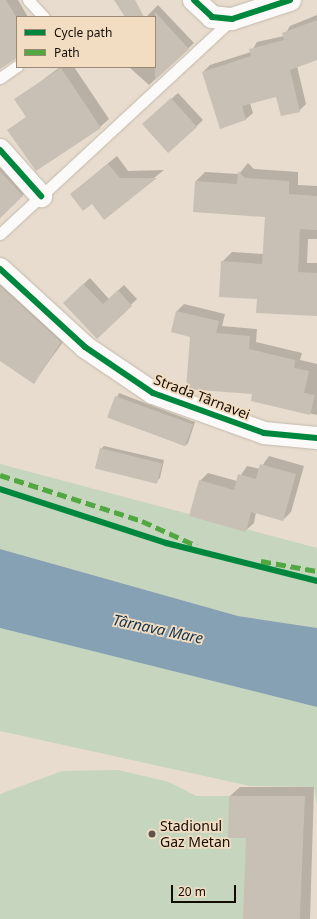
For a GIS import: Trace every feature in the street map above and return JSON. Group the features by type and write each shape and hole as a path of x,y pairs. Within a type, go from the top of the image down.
{"street":[{"path":"194,0 212,17 232,19 290,0"},
{"path":"0,150 41,196"},
{"name":"Strada Târnavei","path":"0,269 85,347 153,394 264,433 317,438"}],"lane":[{"path":"28,0 43,16"},
{"path":"0,234 232,19"},
{"path":"0,78 16,67"}],"green space":[{"path":"0,464 317,548 317,628 238,616 0,549"},
{"path":"0,628 317,707 317,805 314,787 250,786 0,731"},
{"name":"Stadionul Gaz Metan","path":"118,770 169,782 196,796 305,796 300,919 0,919 0,794 62,771"}],"water":[{"name":"Târnava Mare","path":"0,549 238,616 317,628 317,707 0,628"}],"building":[{"path":"0,0 6,0 16,16 16,59 0,69"},
{"path":"114,0 135,0 143,16 124,16"},
{"path":"155,12 189,49 155,80 156,16"},
{"path":"317,20 317,60 290,70 300,112 281,116 276,97 242,106 246,120 220,129 202,72 251,56 249,49 284,40 282,33"},
{"path":"61,68 101,128 36,171 7,130 26,117 14,99"},
{"path":"171,98 197,127 168,153 142,124"},
{"path":"108,164 120,178 157,178 104,220 92,204 83,211 70,194"},
{"path":"0,171 23,196 0,218"},
{"path":"238,171 245,178 289,181 289,194 317,196 317,230 300,229 298,272 317,273 317,316 256,313 257,299 219,297 221,261 262,264 265,217 193,212 195,181 237,184"},
{"path":"83,284 103,304 118,290 132,306 97,339 63,303"},
{"path":"0,286 61,342 34,384 0,361"},
{"path":"176,311 219,321 216,333 250,336 249,349 295,360 294,368 309,371 304,393 315,395 310,415 251,401 252,394 186,389 190,337 171,332"},
{"path":"115,396 193,424 185,446 107,418"},
{"path":"100,448 162,463 157,484 95,468"},
{"path":"260,464 296,474 283,521 251,512 246,532 189,516 199,480 234,490 238,474 256,479"},
{"path":"229,796 305,796 300,919 243,919 246,838 228,838"}],"marked path":[{"path":"0,475 142,521 197,546"},
{"path":"261,561 317,571"}],"cycle path":[{"path":"194,0 212,17 232,19 290,0"},
{"path":"0,150 41,196"},
{"path":"0,269 85,347 153,393 264,433 317,438"},
{"path":"0,489 166,543 317,581"}],"place":[{"name":"Stadionul Gaz Metan","path":"152,834"}]}
